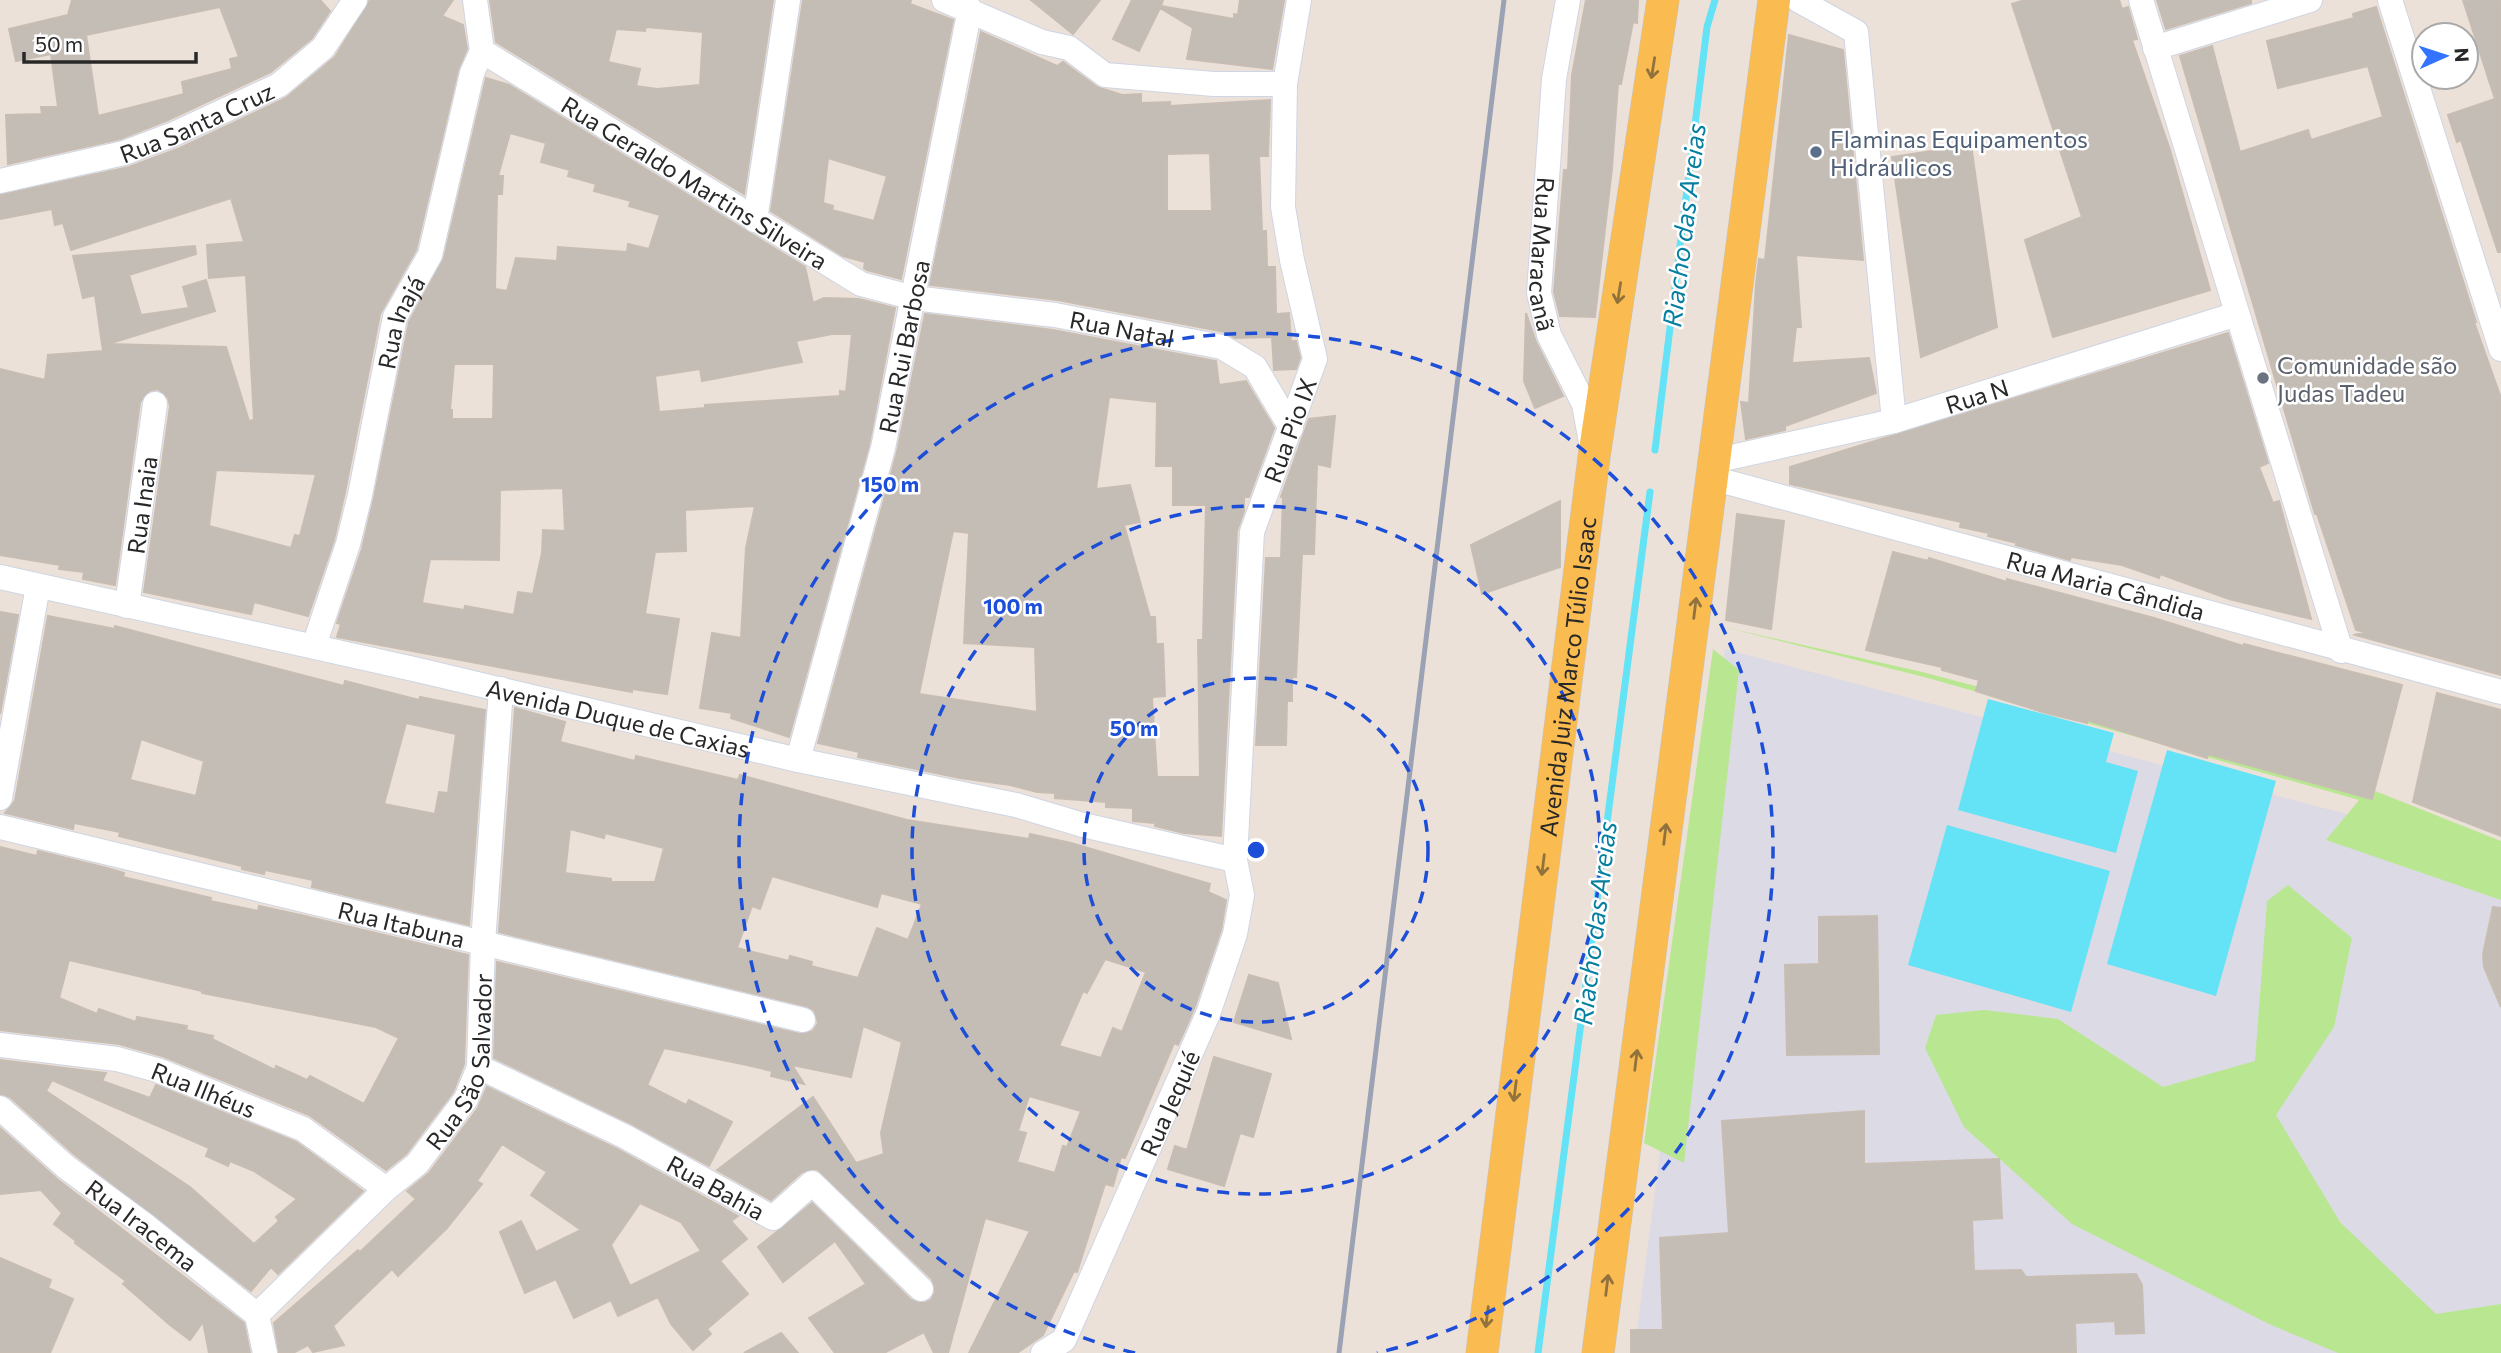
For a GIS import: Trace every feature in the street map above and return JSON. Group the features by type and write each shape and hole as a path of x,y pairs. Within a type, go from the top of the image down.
{"main road":[{"name":"Avenida Juiz Marco Túlio Isaac","path":"1482,1353 1594,457 1663,0"},
{"path":"1598,1353 1774,0"}],"street":[{"name":"Rua Santa Cruz","path":"0,181 124,153 174,134 279,85 323,48 355,0"},
{"name":"Rua Inajá","path":"314,646 348,544 395,317 430,255 472,73 482,51 475,0"},
{"path":"755,220 788,0"},
{"path":"944,0 1042,42 1069,48 1105,75 1214,84 1285,84"},
{"name":"Rua Pio IX","path":"1235,860 1252,532 1315,359 1292,260 1283,207 1285,84 1299,0"},
{"name":"Rua Maracanã","path":"1568,0 1554,79 1539,293 1549,335 1584,404 1594,457"},
{"path":"1798,0 1856,32 1894,421"},
{"path":"2141,0 2341,651"},
{"path":"2155,48 2310,0"},
{"path":"2390,0 2501,349"},
{"name":"Rua Rui Barbosa","path":"798,760 883,448 970,9"},
{"name":"Rua Geraldo Martins Silveira","path":"482,51 861,284 914,298"},
{"name":"Rua Natal","path":"914,298 1055,315 1223,347 1255,367 1291,429"},
{"name":"Rua N","path":"1713,470 1754,452 1894,421 2237,314"},
{"name":"Rua Inaia","path":"127,607 155,404"},
{"path":"1754,452 1754,489"},
{"name":"Rua Maria Cândida","path":"1713,470 1754,489 2013,558 2341,651 2501,692"},
{"name":"Avenida Duque de Caxias","path":"0,577 314,646 798,760 1016,805 1083,825 1235,860"},
{"path":"0,798 38,586"},
{"name":"Rua São Salvador","path":"257,1315 386,1188 417,1164 466,1099 479,1068 483,943 500,689"},
{"name":"Rua Itabuna","path":"0,827 803,1020"},
{"name":"Rua Jequié","path":"1054,1346 1208,1014 1235,934 1242,895 1235,860"},
{"name":"Rua Ilhéus","path":"0,1045 117,1059 157,1070 303,1129 386,1188"},
{"name":"Rua Bahia","path":"479,1068 624,1136 773,1218 812,1184 921,1289"},
{"name":"Rua Iracema","path":"0,1108 66,1167 146,1226 257,1315"},
{"path":"257,1315 265,1353"}],"shaded area":[{"path":"1725,649 2501,855 2501,1353 1634,1353"}],"green space":[{"path":"1724,627 1922,672 2370,789 2501,841 2501,900 2326,840 2359,800 1924,677"},
{"path":"1713,649 1739,670 1684,1163 1644,1143"},
{"path":"2288,885 2352,938 2334,1027 2276,1115 2340,1222 2436,1314 2501,1304 2501,1353 2338,1353 2271,1325 2072,1224 1964,1127 1925,1048 1936,1015 1984,1010 2058,1019 2163,1087 2255,1061 2267,901"}],"water":[{"path":"1988,699 2114,733 2106,762 2138,771 2116,853 1958,810"},
{"path":"2167,750 2276,781 2216,996 2107,964"},
{"path":"1947,825 2110,871 2071,1012 1908,965"}],"building":[{"path":"72,0 320,0 330,11 312,38 271,72 168,120 120,139 8,164 6,115 42,114 41,107 58,107 51,54 16,61 9,29 68,15","holes":["220,7 239,57 230,59 232,69 182,82 184,94 98,116 86,35"]},
{"path":"370,0 453,0 442,16 463,25 467,49 458,70 416,250 380,314 334,540 308,616 254,602 251,614 144,592 170,406 168,398 158,389 149,391 140,402 115,585 83,579 84,572 59,569 60,565 0,555 0,369 45,380 48,355 103,351 95,295 83,298 73,256 195,246 196,254 129,275 141,315 189,308 183,287 206,280 215,311 108,344 226,347 249,421 254,420 246,275 209,278 207,245 244,242 231,198 71,250 63,223 55,225 52,209 0,219 0,195 129,167 180,148 286,98 335,57","holes":["216,470 316,474 300,536 295,535 291,548 209,526"]},
{"path":"490,0 773,0 744,194 496,42","holes":["646,27 703,32 700,85 657,89 636,86 640,69 608,62 616,29 645,31"]},
{"path":"803,0 911,0 910,4 953,20 901,279 867,270 864,268 865,262 843,256 771,211","holes":["828,158 887,176 874,221 832,210 833,206 823,203"]},
{"path":"1031,0 1100,0 1073,34"},
{"path":"1132,0 1163,0 1161,6 1234,19 1234,14 1238,15 1240,0 1284,0 1272,69 1187,59 1193,28 1160,8 1139,51 1113,39"},
{"path":"1586,0 1638,0 1637,23 1633,22 1621,84 1618,84 1612,168 1595,317 1560,316 1554,292 1564,170 1568,170 1572,75"},
{"path":"2025,0 2119,0 2122,9 2128,7 2137,39 2132,40 2170,150 2210,290 2053,337 2025,240 2082,217 2012,4"},
{"path":"2157,0 2251,0 2251,3 2166,29"},
{"path":"2463,0 2501,0 2501,252 2498,252 2461,140 2457,142 2448,115 2495,99 2480,53 2480,21 2470,21"},
{"path":"2376,7 2474,322 2501,398 2501,675 2355,635 2364,632 2356,630 2315,514 2180,56 2212,46 2240,152 2308,130 2311,140 2383,117 2368,66 2278,88 2267,41 2354,18 2353,14"},
{"path":"981,32 1057,66 1063,62 1097,87 1122,95 1141,94 1141,103 1170,102 1170,106 1270,100 1268,156 1259,156 1262,231 1266,231 1267,267 1275,267 1276,314 1289,313 1291,341 1296,341 1300,358 1296,369 1274,370 1272,337 1235,338 1225,332 1058,300 930,285","holes":["1210,153 1212,211 1167,211 1167,154"]},
{"path":"1789,35 1843,50 1863,260 1796,255 1801,327 1796,327 1792,363 1869,358 1876,393 1785,426 1785,430 1746,439 1741,402 1749,403 1756,284 1759,259 1765,260"},
{"path":"486,78 509,85 805,267 813,303 824,298 859,299 895,308 869,445 789,737 731,718 732,713 700,708 712,633 741,638 746,548 755,506 685,510 686,551 655,552 645,614 679,619 667,694 632,689 632,692 337,637 341,624 337,623 362,549 374,498 409,322 444,258","holes":["510,133 546,143 541,162 570,170 568,176 596,184 594,191 631,201 629,206 660,215 649,249 628,244 627,252 558,247 557,261 516,258 507,291 495,289 497,194 502,194 503,176 498,176","832,334 852,334 846,392 840,391 840,396 705,405 705,408 659,412 655,376 700,369 702,381 802,362 796,341","454,364 494,364 493,419 452,419 450,410","563,488 565,531 543,530 542,553 533,594 518,592 514,615 465,606 464,610 422,603 430,559 499,560 500,490"]},
{"path":"1971,145 1997,327 1921,357 1892,157"},
{"path":"1526,313 1536,342 1563,396 1535,408 1524,381"},
{"path":"925,314 1053,330 1216,361 1219,385 1246,381 1274,428 1249,497 1244,497 1244,511 1237,531 1221,836 1184,833 1155,826 1155,823 1133,821 1133,808 1106,807 1106,802 1055,798 1055,793 960,778 858,757 859,752 818,743 897,452","holes":["1109,397 1157,402 1156,466 1173,466 1173,505 1206,505 1203,640 1198,640 1200,777 1157,777 1152,697 1165,696 1163,644 1156,644 1155,617 1150,617 1124,525 1140,522 1130,485 1096,489","953,531 969,533 964,643 1035,647 1037,712 919,694"]},
{"path":"2228,333 2268,463 2259,467 2273,503 2279,501 2311,619 2229,599 2160,574 2159,578 2122,565 2071,557 2070,560 1988,536 1989,533 1960,527 1961,522 1790,484 1790,467"},
{"path":"1335,416 1330,467 1317,464 1314,554 1302,554 1296,677 1292,677 1292,701 1287,701 1286,745 1256,745 1266,558 1281,558 1281,497 1309,419"},
{"path":"1560,501 1560,567 1482,594 1471,545"},
{"path":"1737,514 1784,521 1771,629 1726,620"},
{"path":"1893,552 1928,561 1929,558 2007,582 2007,579 2154,618 2243,646 2244,644 2402,685 2372,799 2208,754 2207,758 2087,720 2087,723 2046,713 1976,691 1979,680 1942,670 1942,667 1866,650"},
{"path":"0,612 18,615 0,714"},
{"path":"48,616 115,629 115,626 344,686 345,681 419,700 420,697 485,710 469,925 312,887 313,880 265,870 264,874 242,869 242,866 119,836 120,832 74,823 73,829 5,813 15,801","holes":["406,723 456,734 448,793 439,792 435,814 384,804","141,739 204,761 196,796 130,780"]},
{"path":"2437,693 2501,710 2501,836 2413,802"},
{"path":"515,708 565,722 560,742 635,761 636,756 738,780 740,775 907,820 1029,839 1030,834 1071,843 1210,884 1208,892 1226,900 1221,930 1194,1009 1178,1045 1174,1043 1125,1158 1121,1157 1113,1186 1105,1184 1077,1272 1074,1271 1043,1335 1017,1353 969,1353 1030,1231 985,1218 948,1353 934,1353 924,1332 884,1353 835,1353 809,1318 866,1284 835,1241 783,1282 758,1247 812,1203 911,1300 924,1303 931,1300 935,1292 932,1279 817,1169 802,1172 771,1200 717,1170 813,1097 856,1163 884,1154 881,1133 902,1042 863,1026 851,1077 792,1065 804,1084 771,1076 772,1071 664,1048 647,1085 686,1105 689,1100 732,1122 709,1166 630,1123 494,1058 497,962 800,1034 813,1031 818,1023 814,1010 499,932","holes":["570,829 604,838 605,833 664,848 655,882 611,882 611,879 565,873","772,876 877,907 881,893 922,904 908,940 877,928 858,978 811,966 812,962 790,956 789,961 737,948 752,906 760,909","1105,959 1146,972 1122,1032 1113,1028 1101,1058 1059,1046 1083,991 1087,993","1029,1096 1081,1111 1067,1147 1063,1146 1055,1173 1017,1162 1026,1133 1018,1131"]},
{"path":"0,847 37,856 38,851 107,868 124,873 123,877 211,898 210,901 258,911 259,906 468,955 464,1064 453,1092 406,1154 386,1170 309,1115 162,1056 119,1044 0,1030","holes":["69,960 376,1027 399,1038 364,1104 310,1076 307,1080 276,1066 275,1070 212,1039 213,1036 186,1030 187,1026 137,1017 136,1022 99,1009 97,1014 59,998"]},
{"path":"2493,907 2501,908 2501,1007 2484,967 2483,954"},
{"path":"1877,916 1879,1054 1787,1055 1785,965 1819,964 1819,917"},
{"path":"1249,975 1278,983 1291,1039 1234,1022"},
{"path":"1214,1057 1271,1074 1253,1137 1240,1133 1224,1186 1168,1169 1175,1146 1187,1150"},
{"path":"0,1060 106,1073 102,1081 150,1098 156,1085 296,1142 363,1191 278,1274 271,1267 251,1291 75,1155 10,1097 0,1094","holes":["52,1080 209,1148 206,1156 228,1166 230,1161 254,1171 297,1199 276,1217 279,1221 254,1244 190,1187 46,1091"]},
{"path":"487,1087 617,1149 738,1216 731,1221 747,1239 720,1261 748,1294 707,1329 711,1334 693,1350 671,1324 658,1297 618,1316 611,1300 574,1318 556,1279 525,1293 500,1232 521,1221 536,1252 581,1230 531,1195 547,1172 502,1144 477,1181 482,1184 447,1228 398,1276 392,1269 333,1326 344,1345 313,1352 308,1345 293,1353 279,1353 274,1323 358,1250 360,1252 416,1199 407,1191 429,1173 478,1108","holes":["640,1203 681,1222 701,1251 630,1286 611,1245"]},
{"path":"1864,1111 1864,1164 1999,1159 2002,1218 1972,1220 1974,1271 2021,1270 2026,1277 2136,1274 2142,1285 2144,1333 2116,1334 2115,1321 2075,1323 2076,1353 1631,1353 1631,1330 1663,1330 1660,1238 1729,1233 1722,1121"},
{"path":"0,1128 57,1179 244,1323 250,1353 209,1353 203,1322 190,1340 170,1325 123,1284 126,1281 54,1224 62,1213 41,1190 0,1194"},
{"path":"0,1258 51,1280 48,1288 73,1299 50,1353 0,1353"},
{"path":"781,1333 798,1353 744,1353"}],"waterway":[{"name":"Riacho das Areias","path":"1655,450 1707,27 1715,0"},
{"name":"Riacho das Areias","path":"1538,1353 1650,492"}],"railway":[{"path":"1339,1353 1504,0"}],"place":[{"name":"Flaminas Equipamentos Hidráulicos","path":"1816,152"},
{"name":"Comunidade são Judas Tadeu","path":"2263,378"}]}
